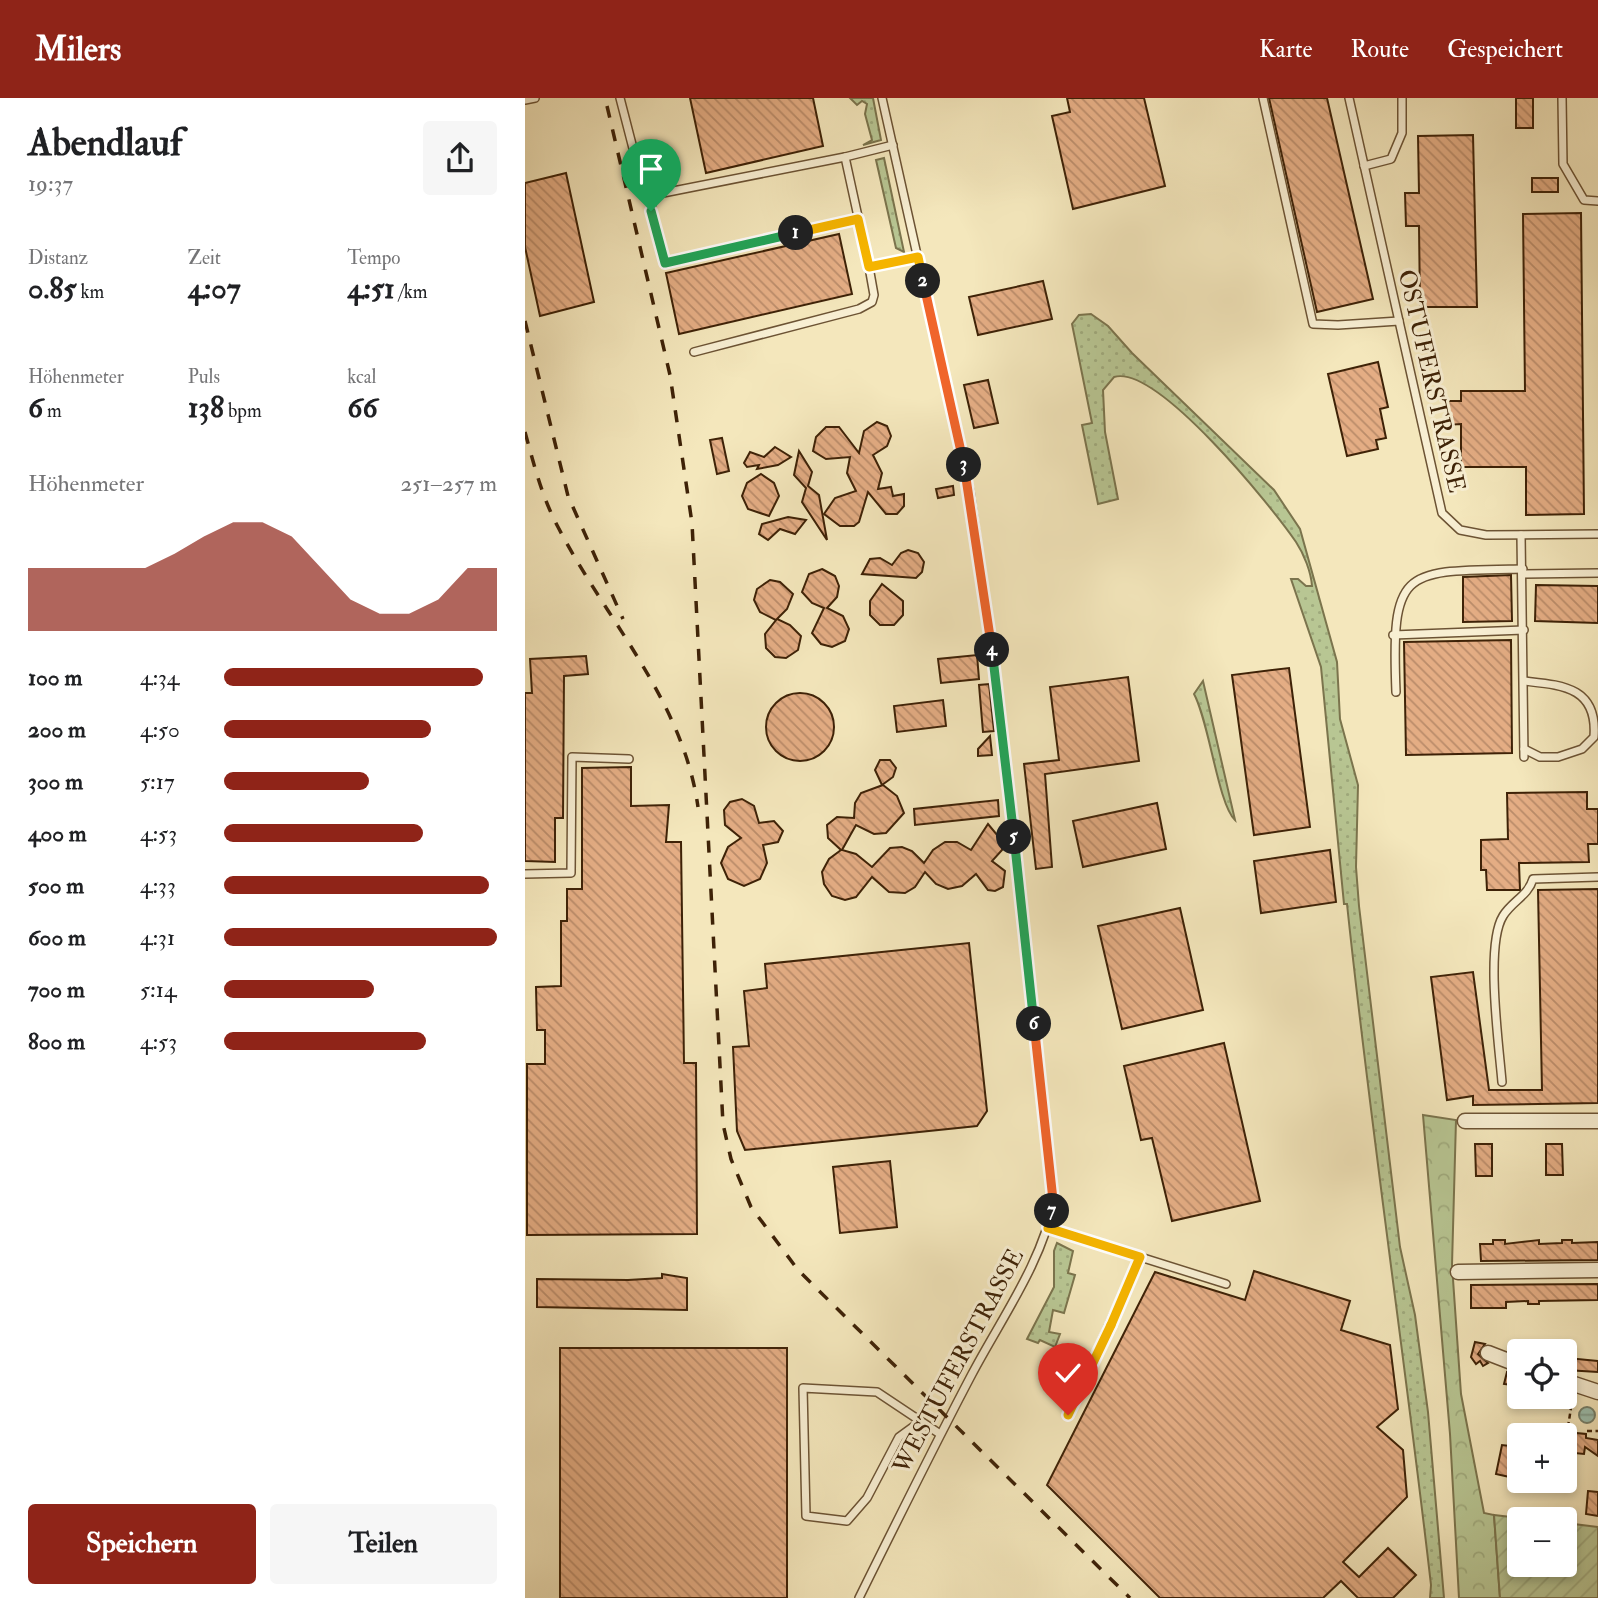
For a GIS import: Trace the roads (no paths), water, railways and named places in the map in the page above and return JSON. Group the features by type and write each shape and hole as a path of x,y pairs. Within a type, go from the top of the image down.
{"street":[{"path":"1465,1121 1598,1121"},
{"path":"1458,1272 1598,1270"},
{"path":"1488,1353 1507,1360"},
{"path":"1577,1385 1598,1392"}],"lane":[{"path":"525,100 535,98"},
{"path":"620,98 643,187 653,195 893,145"},
{"name":"WESTUFERSTRASSE","path":"859,1598 940,1434 1048,1228 1053,1200 987,606 970,492 882,98"},
{"path":"1263,98 1313,324 1338,326 1399,321"},
{"name":"OSTUFERSTRASSE","path":"1349,98 1442,513 1460,530 1486,535 1598,534"},
{"path":"1364,166 1391,159 1402,133 1402,98"},
{"path":"1562,98 1563,164 1584,200 1598,201"},
{"path":"694,352 859,309 872,302 874,295 869,267 845,157"},
{"path":"653,195 651,211 665,263 858,219"},
{"path":"869,267 918,257"},
{"path":"1521,535 1524,753 1548,758 1573,753 1594,737 1597,716 1588,699 1566,686 1524,681"},
{"path":"1396,692 1393,635 1398,604 1409,583 1425,576 1461,570 1598,573"},
{"path":"1393,635 1524,630"},
{"path":"525,874 571,873 572,757 629,759"},
{"path":"1501,1082 1494,954 1503,916 1529,890 1533,879 1598,877"},
{"path":"1048,1228 1226,1284"},
{"path":"1068,1415 1140,1257"},
{"path":"921,1421 899,1437 867,1498 846,1521 806,1516 803,1388 877,1392 921,1421 940,1434"}],"railway":[{"path":"607,106 670,375 692,523 723,1124 731,1159 751,1207 798,1270 1130,1598"},
{"path":"525,321 568,496 623,619"},
{"path":"525,432 552,516 660,696 677,731 690,768 698,807"}]}
